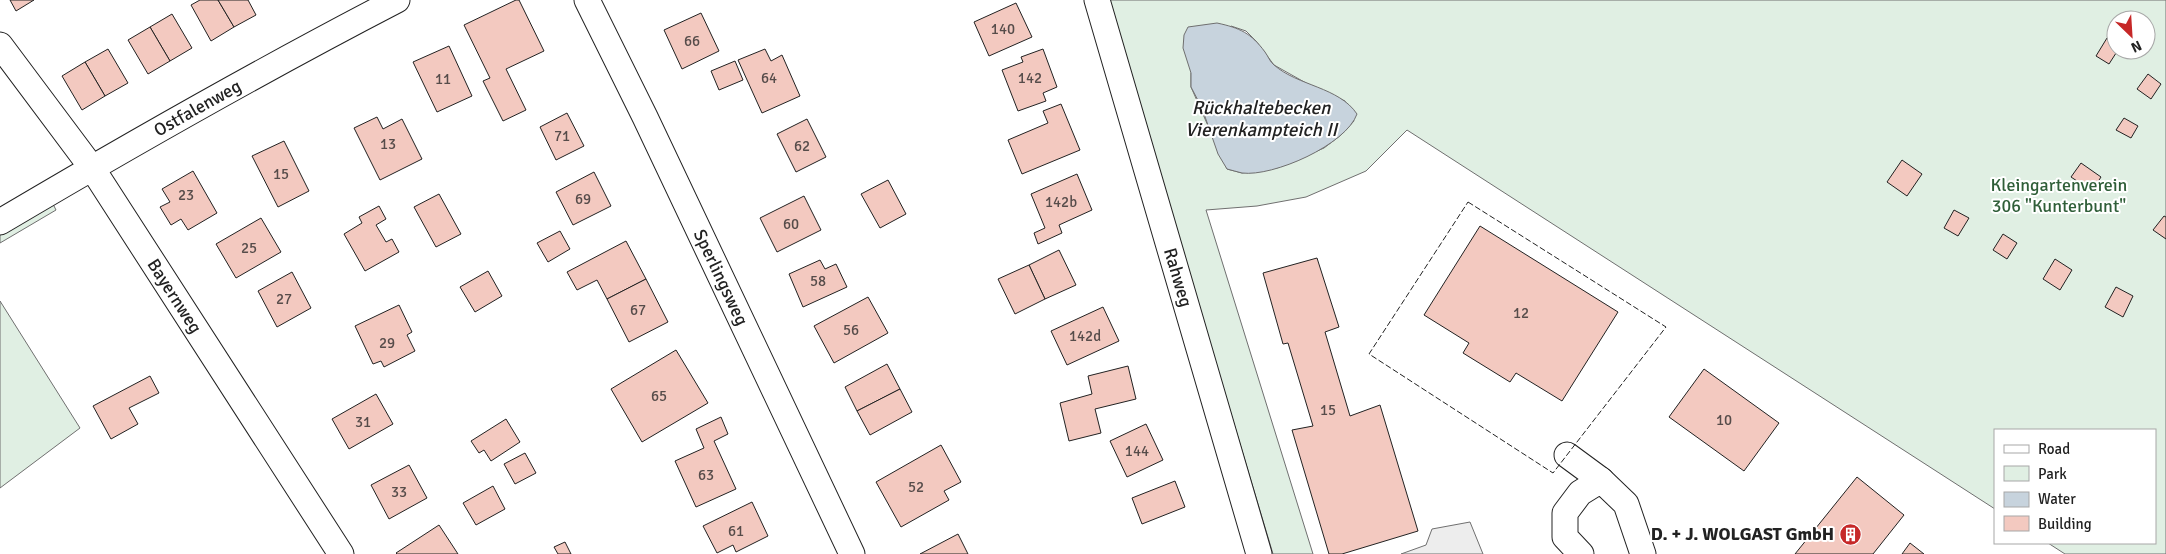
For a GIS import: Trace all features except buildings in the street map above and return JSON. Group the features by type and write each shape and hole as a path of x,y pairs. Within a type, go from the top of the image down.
{"street":[{"name":"Ostfalenweg","path":"0,222 313,44 397,0"},
{"name":"Sperlingsweg","path":"587,0 645,117 852,554"},
{"name":"Rahweg","path":"1097,0 1259,554"},
{"name":"Bayernweg","path":"0,45 92,168 341,554"},
{"path":"1567,455 1601,480 1626,504 1643,554"},
{"path":"1581,554 1565,537 1565,513 1580,493 1601,480"}],"green space":[{"name":"Kleingartenverein 306 \"Kunterbunt\"","path":"1107,0 2166,0 2166,554 2065,554 2050,544 2156,544 2156,429 1994,429 1994,508 1407,130 1366,171 1306,197 1257,206 1206,210 1313,554 1273,554","holes":["1231,26 1246,31 1274,65 1306,83 1345,101 1354,121 1341,135 1324,148 1277,168 1242,173 1227,169 1191,87 1191,73"]},
{"path":"51,200 56,210 0,243 0,229"},
{"path":"0,301 80,428 0,488"}],"shaded area":[{"path":"1470,522 1483,554 1401,554 1426,545 1432,529"}],"water":[{"name":"Rückhaltebecken Vierenkampteich II","path":"1217,23 1232,27 1250,36 1273,64 1284,72 1340,98 1357,114 1350,126 1339,137 1307,157 1272,170 1242,173 1227,169 1218,154 1202,108 1191,87 1191,73 1183,48 1184,35 1188,27"}],"fence":[{"path":"1468,202 1666,327 1553,473 1369,354 1468,202"}],"place":[{"name":"D. + J. WOLGAST GmbH","path":"1850,534"}]}
